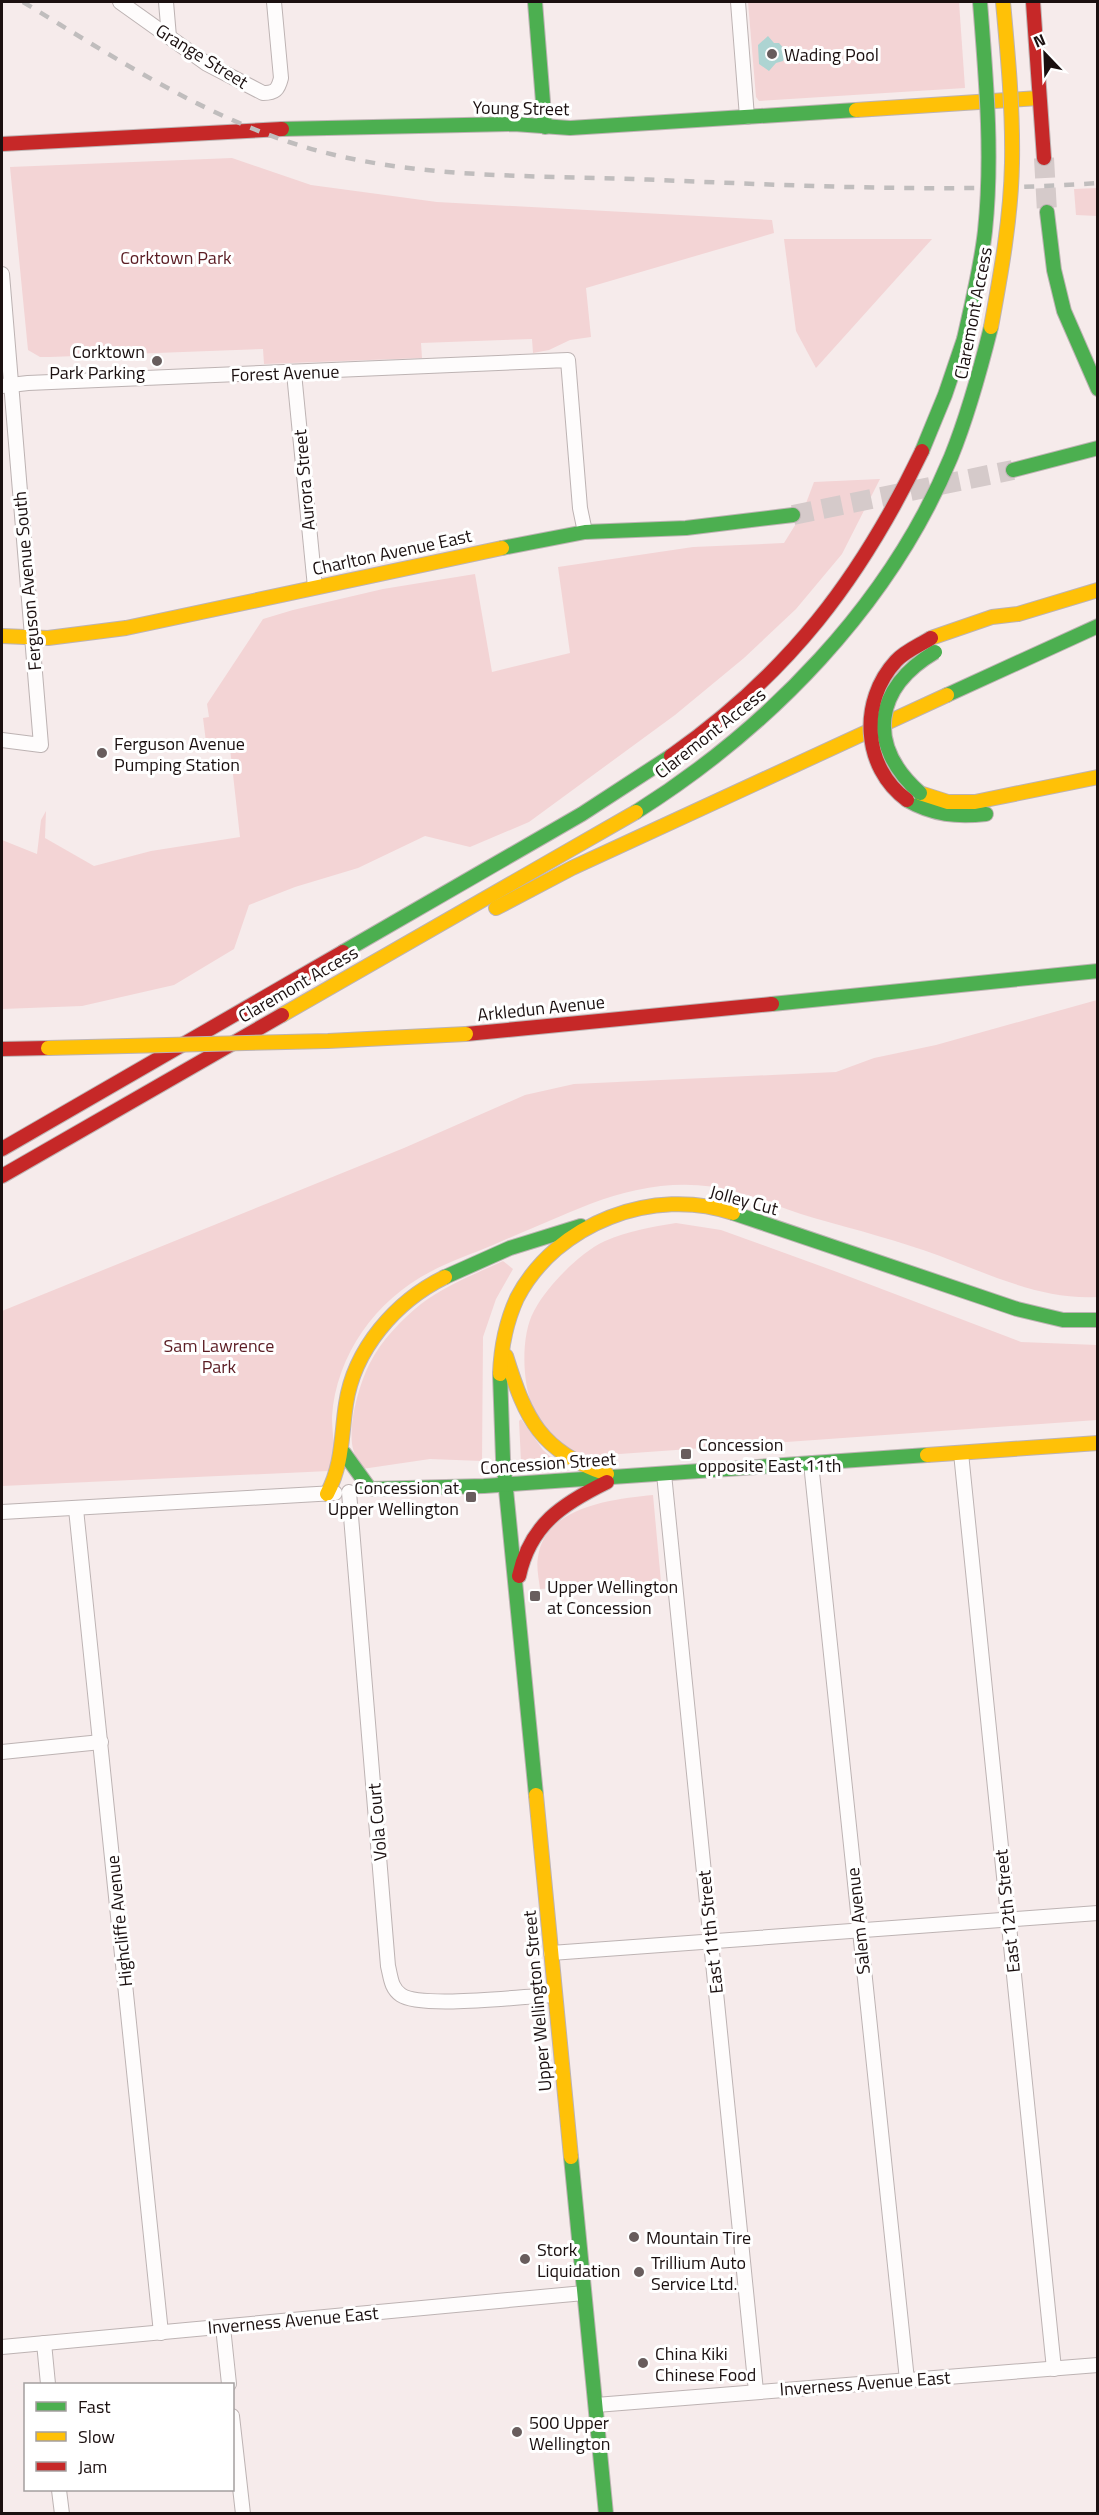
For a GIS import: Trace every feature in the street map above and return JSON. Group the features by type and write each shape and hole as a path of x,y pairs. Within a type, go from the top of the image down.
{"main road":[{"path":"535,2 545,127"},
{"name":"Claremont Access","path":"2,1149 582,814 652,770 717,722 764,680 813,627 851,579 885,529 933,431 964,339 979,274 988,188 988,105 980,2"},
{"name":"Claremont Access","path":"2,1176 635,812 690,776 737,740 784,698 859,614 910,538 929,505 959,438 978,381 991,327 1009,211 1012,139 1003,2"},
{"path":"1033,2 1044,158"},
{"name":"Young Street","path":"2,144 233,130 514,124 570,128 1039,98"},
{"path":"1047,212 1054,272 1060,298 1098,389"},
{"path":"1014,470 1098,448"},
{"name":"Charlton Avenue East","path":"2,636 32,638 77,636 126,628 585,532 686,528 793,515"},
{"path":"1061,786 1028,803 992,814 971,816 937,814 907,801 887,782 875,759 869,736 869,723 876,693 882,680 897,660 934,644 997,628 1018,614 1098,590"},
{"path":"348,976 462,926 572,868 1098,626"},
{"path":"934,644 897,682 888,703 885,718 885,740 892,762 909,785 931,799 949,803 965,803 983,802 1098,777"},
{"name":"Arkledun Avenue","path":"2,1048 306,1042 466,1034 1098,971"},
{"name":"Jolley Cut","path":"505,1484 500,1407 503,1347 509,1318 536,1272 569,1239 601,1220 639,1208 678,1204 718,1209 1017,1310 1063,1320 1098,1320"},
{"path":"327,1494 339,1473 344,1453 346,1401 354,1370 368,1344 394,1311 430,1284 482,1260 527,1242 601,1220"},
{"path":"503,1347 514,1382 530,1416 550,1446 560,1455 588,1469 619,1477"},
{"name":"Concession Street","path":"370,1489 619,1477 1098,1443"},
{"path":"344,1453 370,1489"},
{"path":"516,1600 521,1563 535,1533 560,1508 619,1477"},
{"name":"Upper Wellington Street","path":"505,1484 606,2514"}],"street":[{"name":"Grange Street","path":"120,2 207,64 262,93 272,93 279,88 281,78 274,2"},
{"path":"166,2 169,37"},
{"path":"738,2 747,117"},
{"name":"Ferguson Avenue South","path":"2,274 6,386 41,745 2,740"},
{"name":"Forest Avenue","path":"6,386 568,360 580,508 585,532"},
{"name":"Aurora Street","path":"294,373 315,587"},
{"name":"East 12th Street","path":"961,1453 1053,2369"},
{"name":"Salem Avenue","path":"811,1463 907,2380"},
{"name":"East 11th Street","path":"664,1474 756,2391"},
{"name":"Concession Street","path":"2,1512 327,1494 370,1489"},
{"name":"Vola Court","path":"349,1491 388,1966 392,1986 402,1995 424,2002 554,1995"},
{"name":"Highcliffe Avenue","path":"76,1509 161,2333"},
{"path":"2,1752 101,1742"},
{"path":"551,1953 1098,1913"},
{"name":"Inverness Avenue East","path":"2,2347 584,2293"},
{"path":"223,2327 229,2383"},
{"path":"44,2343 48,2383"},
{"name":"Inverness Avenue East","path":"596,2405 1098,2365"},
{"path":"234,2434 243,2514"},
{"path":"59,2491 62,2514"}],"green space":[{"path":"748,2 959,2 965,88 759,101 756,97"},
{"name":"Corktown Park","path":"232,158 311,185 437,202 772,220 774,233 586,288 591,337 570,340 549,350 533,353 532,339 421,343 422,358 264,364 263,349 50,357 40,357 28,350 10,167"},
{"path":"1097,188 1097,216 1076,215 1074,189"},
{"path":"784,239 932,239 816,368 796,331"},
{"path":"880,479 842,554 796,609 744,658 675,715 529,822 470,847 425,836 358,868 295,887 249,905 234,949 174,985 82,1006 2,1009 2,840 37,854 41,820 46,811 45,838 94,866 151,851 240,837 230,748 207,750 203,718 209,717 207,704 263,619 383,589 475,574 492,672 570,653 558,567 693,547 784,543 802,514 814,482"},
{"name":"Sam Lawrence Park","path":"1097,1000 1097,1297 1056,1295 1017,1285 925,1251 804,1215 737,1192 700,1185 644,1189 590,1204 453,1261 410,1284 392,1298 362,1332 341,1372 332,1417 336,1462 329,1471 2,1486 2,1311 404,1148 525,1095 574,1084 836,1072 874,1058 936,1045"},
{"path":"676,1223 721,1230 1021,1342 1097,1345 1097,1420 577,1457 552,1434 532,1405 526,1383 524,1358 530,1321 537,1305 552,1285 594,1247 622,1235"},
{"path":"503,1261 513,1269 496,1299 483,1337 482,1461 430,1459 362,1469 352,1443 353,1420 362,1383 380,1347 407,1316 431,1297"},
{"path":"521,1419 543,1450 553,1459 521,1461 519,1421"},
{"path":"653,1495 661,1582 540,1589 538,1557 543,1540 553,1526 584,1508 620,1499"}],"water":[{"name":"Wading Pool","path":"768,36 787,52 783,61 776,63 769,71 759,64 758,45"}],"tunnel":[{"path":"1044,158 1047,212"},
{"path":"793,515 1013,470"}],"railway":[{"path":"23,2 152,80 219,114 289,142 374,163 460,173 807,186 982,188 1098,183"}],"traffic: fast":[{"path":"535,2 545,127"},
{"path":"964,339 981,258 987,202 988,116 980,2"},
{"path":"282,129 514,124 570,128 856,110"},
{"path":"1047,212 1054,270 1064,311 1098,389"},
{"path":"636,812 685,779 733,742 778,702 860,612 895,563 925,511 951,457 973,393 991,327"},
{"path":"922,451 945,395 964,339"},
{"path":"1013,470 1098,448"},
{"path":"502,548 585,532 686,528 793,515"},
{"path":"947,695 1098,626"},
{"path":"920,793 903,775 891,756 885,737 884,718 889,700 899,682 915,666 935,652"},
{"path":"343,952 582,814 671,756"},
{"path":"907,800 926,809 945,814 986,814"},
{"path":"772,1004 1098,971"},
{"path":"733,1213 1017,1309 1063,1320 1098,1320"},
{"path":"445,1277 510,1248 581,1226"},
{"path":"500,1374 503,1459 536,1795"},
{"path":"344,1453 370,1489 484,1486 927,1455"},
{"path":"571,2157 606,2514"}],"traffic: slow":[{"path":"991,327 1008,225 1012,163 1011,103 1003,2"},
{"path":"856,110 1039,98"},
{"path":"2,636 48,638 126,628 502,548"},
{"path":"931,638 992,617 1018,614 1098,590"},
{"path":"496,908 572,868 947,695"},
{"path":"920,793 948,802 975,802 1098,777"},
{"path":"282,1015 636,812"},
{"path":"48,1048 328,1041 466,1034"},
{"path":"500,1374 505,1335 517,1298 534,1272 556,1249 582,1231 610,1217 640,1208 671,1204 703,1206 733,1213"},
{"path":"327,1494 339,1461 346,1404 358,1364 368,1346 394,1313 410,1299 445,1277"},
{"path":"506,1356 521,1398 539,1430 566,1455 607,1474"},
{"path":"927,1455 1098,1443"},
{"path":"536,1795 571,2157"}],"traffic: jam":[{"path":"1033,2 1044,158"},
{"path":"2,144 282,129"},
{"path":"671,756 751,691 818,621 873,541 922,451"},
{"path":"907,800 892,786 881,770 874,752 871,714 884,677 896,661 931,638"},
{"path":"2,1149 343,952"},
{"path":"466,1034 772,1004"},
{"path":"2,1176 282,1015"},
{"path":"2,1049 48,1048"},
{"path":"519,1576 531,1543 550,1518 576,1499 607,1482"}],"place":[{"name":"Wading Pool","path":"772,54"},
{"name":"Corktown Park Parking","path":"157,361"},
{"name":"Ferguson Avenue Pumping Station","path":"102,753"},
{"name":"Concession opposite East 11th","path":"686,1454"},
{"name":"Concession at Upper Wellington","path":"471,1497"},
{"name":"Upper Wellington at Concession","path":"535,1596"},
{"name":"Mountain Tire","path":"634,2237"},
{"name":"Stork Liquidation","path":"525,2259"},
{"name":"Trillium Auto Service Ltd.","path":"639,2272"},
{"name":"China Kiki Chinese Food","path":"643,2363"},
{"name":"500 Upper Wellington","path":"517,2432"}]}
